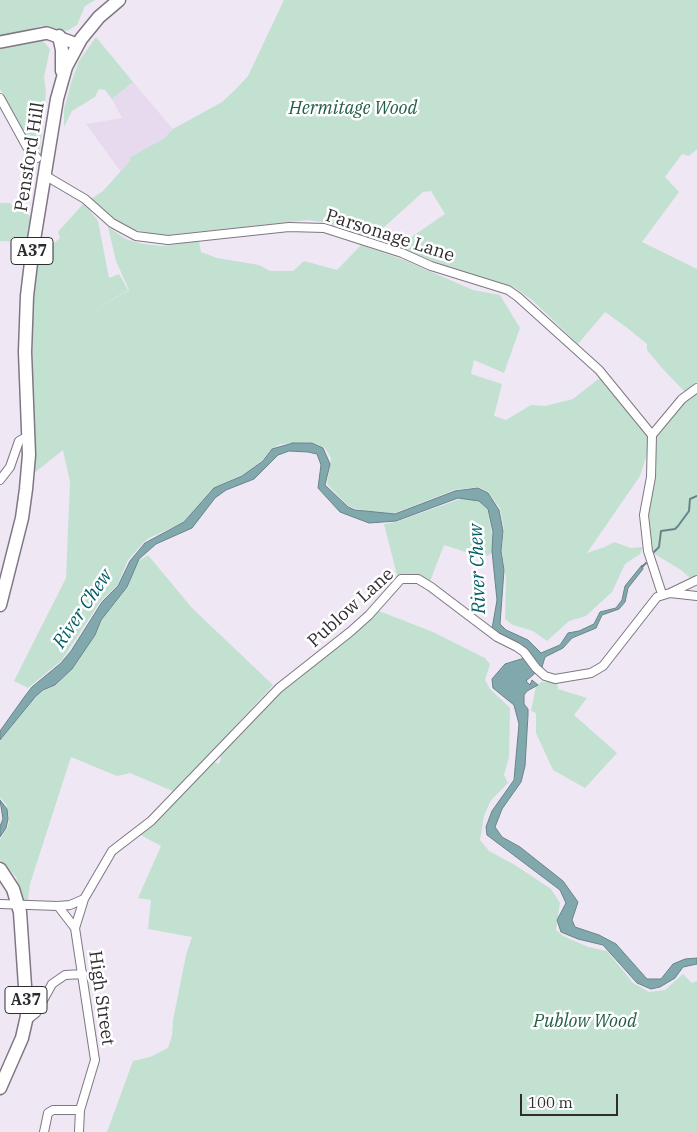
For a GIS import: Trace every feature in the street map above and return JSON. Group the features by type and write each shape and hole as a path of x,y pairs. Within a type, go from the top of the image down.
{"highway":[{"name":"A37","path":"77,44 91,26 119,0"},
{"path":"59,36 62,50 63,76"},
{"name":"Pensford Hill","path":"0,604 22,518 28,462 25,352 26,312 33,246 63,76 77,44"},
{"name":"A37","path":"0,869 11,884 18,906 26,1021 22,1038 0,1088"}],"main road":[{"path":"0,42 42,33 59,36 77,44"}],"street":[{"path":"0,98 27,147 37,158"},
{"name":"Parsonage Lane","path":"46,176 85,198 112,223 136,236 168,240 307,226 324,228 402,253 431,266 508,290 599,370 652,435"},
{"path":"697,388 682,399 652,435 651,477 644,515 648,551 666,594 697,596"},
{"path":"0,480 10,467 20,441 28,436"},
{"name":"Publow Lane","path":"84,899 112,851 151,822 279,688 369,615 401,578 418,579 497,636 524,652 536,668 545,676 555,679 580,675 603,666 650,604 666,594 697,580"},
{"path":"0,904 58,906 70,905 84,899"},
{"name":"High Street","path":"79,1132 80,1110 94,1060 75,928 84,899"},
{"path":"58,906 75,928"},
{"path":"26,1021 36,1013 52,984 65,975 83,974"},
{"path":"44,1132 48,1113 53,1110 80,1110"}],"shaded area":[{"path":"133,82 173,129 163,139 130,157 131,161 121,172 86,124 122,118 112,99"},
{"path":"293,443 312,443 323,448 330,464 325,485 348,507 355,510 395,514 455,491 478,488 488,493 499,510 503,531 501,551 504,570 500,624 506,630 528,640 541,653 560,645 568,633 579,631 594,624 600,612 616,608 622,600 625,586 642,565 643,569 628,588 625,602 619,609 602,615 596,628 572,638 563,648 545,657 542,667 526,681 530,685 532,680 538,685 527,691 524,695 524,704 528,709 525,766 521,782 502,809 495,827 502,837 520,847 563,881 578,902 572,920 575,927 599,935 616,944 647,979 661,979 673,964 685,959 697,958 697,964 683,967 675,978 660,987 651,989 637,983 603,945 578,939 561,932 557,920 566,903 560,890 487,835 486,827 492,811 514,780 519,724 514,705 493,688 492,679 505,664 531,656 519,644 492,629 497,600 492,551 493,532 488,509 479,501 458,498 396,521 369,523 340,512 318,488 321,465 317,454 289,451 278,455 254,479 226,490 215,498 192,528 156,544 139,559 127,587 101,620 95,635 72,669 55,685 43,690 36,696 0,740 0,731 25,696 32,687 61,663 71,651 102,602 118,586 130,561 145,543 184,522 214,488 242,476 263,461 272,449"},
{"path":"0,800 7,809 8,819 6,828 0,837 0,826 3,819"}],"green space":[{"path":"0,0 95,0 85,6 77,25 67,31 42,26 0,38"},
{"name":"Hermitage Wood","path":"284,0 697,0 697,149 689,156 682,154 665,177 679,192 642,242 697,269 697,382 685,392 647,350 647,344 605,312 578,344 532,300 515,288 453,269 397,247 445,214 431,191 423,192 372,238 328,223 308,220 159,236 122,226 97,205 91,199 103,191 130,161 130,157 163,139 173,129 222,102 248,76"},
{"path":"96,37 133,82 112,99 105,90 99,89 95,97 72,111 64,127 64,109 72,80 79,61"},
{"path":"42,40 50,49 44,77 46,93 40,150 30,145 0,89 0,47"},
{"path":"0,203 9,203 32,217 28,242 0,241"},
{"path":"84,203 98,221 109,278 119,274 128,290 82,318 129,290 116,261 108,227 126,239 143,244 163,246 199,241 201,252 217,258 259,265 270,271 293,271 304,261 337,270 361,245 404,260 473,290 500,295 520,328 504,373 474,360 471,374 502,384 494,416 506,420 531,405 545,406 573,399 601,377 649,437 650,444 640,476 587,553 614,542 631,548 643,547 640,554 625,564 612,592 586,616 569,621 547,641 533,631 513,625 505,619 506,579 502,550 504,529 500,508 488,492 479,487 454,490 395,513 374,513 348,506 327,484 331,458 325,448 312,442 281,444 271,449 264,459 244,474 214,488 184,522 147,539 128,560 117,586 100,602 62,660 28,688 14,681 66,578 70,482 63,450 33,474 32,308 35,270 40,255 60,238 58,232"},
{"path":"697,391 697,575 690,578 681,570 653,553 646,514 654,485 655,438 685,400"},
{"path":"463,498 479,501 487,507 493,541 492,553 487,556 477,552 475,555 444,545 429,584 410,574 397,575 384,524 396,522"},
{"path":"148,555 192,608 273,685 175,792 130,773 117,776 71,757 30,884 28,900 23,900 16,877 0,860 0,839 8,827 9,821 7,806 0,797 0,741 37,696 55,686 71,671 94,637 101,620 128,587 137,562"},
{"name":"Publow Wood","path":"379,611 433,632 485,658 490,664 485,680 490,689 510,708 509,757 504,775 508,783 491,800 484,816 480,840 489,851 515,865 551,889 560,903 556,930 563,936 588,947 607,951 633,983 649,992 665,990 683,974 692,983 697,981 697,1132 107,1132 133,1061 150,1057 168,1048 172,1036 173,1020 186,955 192,937 148,929 151,900 138,898 161,846 139,834 156,821 213,762 219,764 220,754 280,692"},
{"path":"541,682 557,682 558,689 587,698 574,715 617,753 585,788 553,770 536,733 536,713 531,711 536,686"}],"waterway":[{"path":"654,552 659,547 661,531 675,529 689,511 690,499 697,496"},
{"path":"642,567 646,563"}],"water label":[{"name":"River Chew","path":"478,569"},
{"name":"River Chew","path":"83,609"}]}
